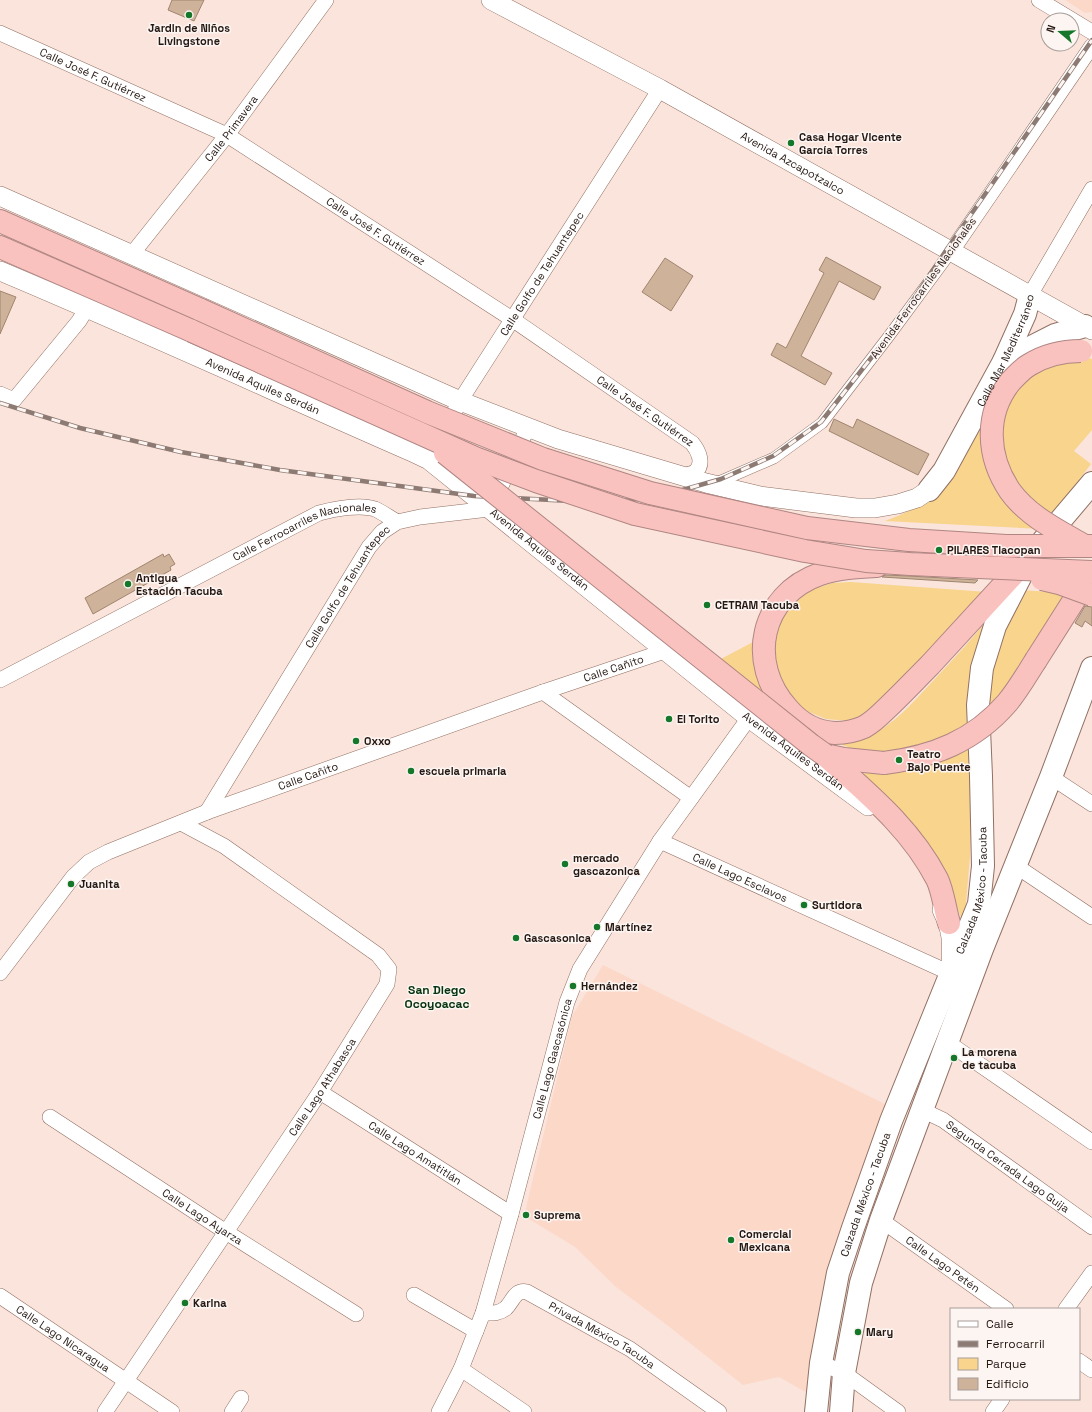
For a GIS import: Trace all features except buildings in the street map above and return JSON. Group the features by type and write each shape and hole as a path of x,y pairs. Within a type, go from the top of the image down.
{"highway":[{"path":"0,221 456,424 543,459 650,493 807,528 909,540 1006,546 1087,545"},
{"name":"Avenida Aquiles Serdán","path":"0,247 475,458 536,482 635,514 805,551 866,561 1092,572"},
{"path":"1087,352 1066,352 1049,356 1028,365 1021,371 1008,386 998,403 993,420 991,439 998,470 1005,483 1017,499 1039,518 1087,545"},
{"path":"419,432 810,746 825,755 895,820 915,843 938,880 949,923"},
{"path":"910,564 831,571 811,578 795,587 780,601 769,620 764,639 767,673 772,686 786,707 801,721 819,730 829,732 848,732 864,727 893,702 920,675 1032,554"},
{"path":"996,568 1059,583 1092,595"},
{"path":"825,755 844,759 884,763 929,755 961,741 987,723 1008,702 1092,572"}],"main road":[{"name":"Calle Mar Mediterráneo","path":"929,490 944,471 1004,361 1023,320 1030,295"},
{"path":"1004,361 1055,335 1089,328"},
{"name":"Calzada México - Tacuba","path":"816,1412 821,1363 838,1273 891,1121 979,904 982,873 981,776 978,705 982,668 995,626 1032,554 1092,483"},
{"name":"Calzada México - Tacuba","path":"841,1412 844,1373 861,1283 881,1220 982,949 1051,777 1092,668"}],"street":[{"name":"Calle Primavera","path":"132,254 227,135 326,0"},
{"name":"Avenida Azcapotzalco","path":"491,0 660,89 1089,328"},
{"path":"1039,0 1092,32"},
{"name":"Calle José F. Gutiérrez","path":"0,32 227,135 512,319 692,443 698,450 700,460 695,472 683,476"},
{"name":"Avenida Ferrocarriles Nacionales","path":"713,484 774,458 822,423 951,252 1092,46"},
{"name":"Calle Golfo de Tehuantepec","path":"429,460 460,400 660,89"},
{"name":"Calle Mar Mediterráneo","path":"1030,295 1092,189"},
{"path":"0,196 460,400 558,439 683,476 760,496 856,508 876,508 898,504 918,498 929,490"},
{"name":"Avenida Aquiles Serdán","path":"0,271 87,308 429,460 664,651 749,718 855,795 882,818 920,862 949,923 952,940 950,973"},
{"path":"7,397 79,321 87,308"},
{"path":"489,509 528,427"},
{"name":"Calle Ferrocarriles Nacionales","path":"0,680 319,513 336,508 352,507 374,509 397,522"},
{"name":"Calle Golfo de Tehuantepec","path":"207,812 369,547 382,532 397,522 420,517 489,509"},
{"name":"Calle Cañito","path":"0,973 73,877 88,862 108,852 207,812 543,692 664,651"},
{"path":"543,692 691,798"},
{"name":"Calle Lago Gascasónica","path":"440,1412 461,1369 483,1313 511,1214 567,1002 580,969 660,841 749,718"},
{"path":"1051,777 1092,804"},
{"name":"Calle Lago Athabasca","path":"105,1412 320,1092 387,984 389,969 378,955 231,851 182,823"},
{"name":"Calle Lago Esclavos","path":"660,841 950,973"},
{"path":"1016,866 1092,917"},
{"path":"947,1042 1092,1142"},
{"name":"Calle Lago Amatitlán","path":"320,1092 511,1214"},
{"name":"Segunda Cerrada Lago Guija","path":"922,1110 943,1120 1092,1227"},
{"name":"Calle Lago Ayarza","path":"50,1117 226,1232 356,1314"},
{"name":"Calle Lago Petén","path":"881,1220 1005,1308"},
{"path":"1067,1308 1092,1273"},
{"name":"Privada México Tacuba","path":"483,1313 495,1314 505,1309 517,1293 522,1291 528,1292 630,1349 719,1412"},
{"path":"414,1295 476,1331"},
{"name":"Calle Lago Nicaragua","path":"0,1296 172,1412"},
{"path":"1080,1361 1092,1370"},
{"path":"821,1363 844,1373 898,1412"},
{"path":"461,1369 524,1412"},
{"path":"232,1412 241,1398"},
{"path":"993,1412 1001,1400"}],"shaded area":[{"path":"1065,0 1092,0 1092,12 1085,13"},
{"path":"603,965 889,1106 809,1394 779,1377 743,1385 616,1287 575,1247 524,1216 572,1016"}],"green space":[{"path":"1089,358 1092,359 1092,430 1074,451 1091,464 1041,529 885,521 917,507 987,413 1007,402 1014,386 1040,366"},
{"path":"851,582 987,592 868,715 849,721 826,719 804,710 771,724 702,669 776,630 787,611 802,596 816,588 832,583"},
{"path":"1020,590 1051,592 1064,596 1000,694 987,707 991,675 998,641"},
{"path":"995,611 971,813 970,856 964,927 946,874 860,779 868,769 862,752 825,739 863,737 877,732 894,720 948,665"}],"railway":[{"path":"0,403 80,428 181,452 280,470 474,496 610,503 665,495 721,479 773,456 821,422 893,330 947,249 1092,40"}],"place":[{"name":"Jardin de Niños Livingstone","path":"189,15"},
{"name":"Casa Hogar Vicente García Torres","path":"791,143"},
{"name":"PILARES Tlacopan","path":"939,550"},
{"name":"Antigua Estación Tacuba","path":"128,584"},
{"name":"CETRAM Tacuba","path":"707,605"},
{"name":"El Torito","path":"669,719"},
{"name":"Oxxo","path":"356,741"},
{"name":"Teatro Bajo Puente","path":"899,760"},
{"name":"escuela primaria","path":"411,771"},
{"name":"mercado gascazonica","path":"565,864"},
{"name":"Juanita","path":"71,884"},
{"name":"Surtidora","path":"804,905"},
{"name":"Martínez","path":"597,927"},
{"name":"Gascasonica","path":"516,938"},
{"name":"Hernández","path":"573,986"},
{"name":"La morena de tacuba","path":"954,1058"},
{"name":"Suprema","path":"526,1215"},
{"name":"Comercial Mexicana","path":"731,1240"},
{"name":"Karina","path":"185,1303"},
{"name":"Mary","path":"858,1332"}],"district":[{"name":"San Diego Ocoyoacac","path":"437,997"}]}
